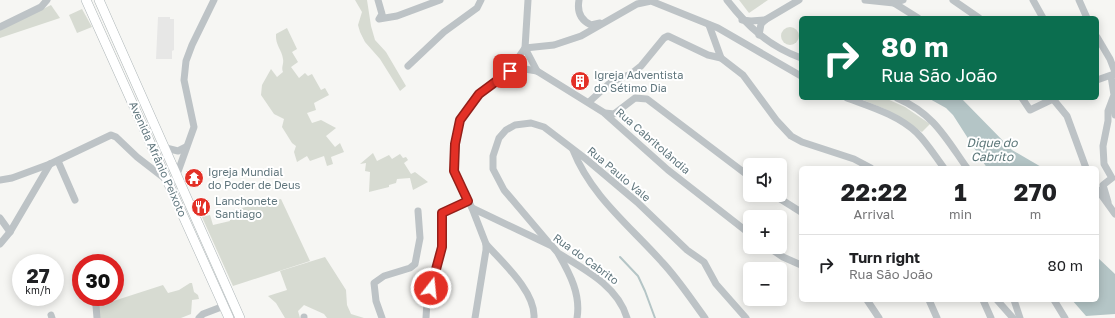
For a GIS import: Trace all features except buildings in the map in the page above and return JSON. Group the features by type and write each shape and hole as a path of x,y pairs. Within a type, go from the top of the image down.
{"main road":[{"name":"Avenida Afrânio Peixoto","path":"86,0 229,318"},
{"name":"Avenida Afrânio Peixoto","path":"99,0 166,148 240,318"}],"street":[{"path":"0,27 38,9 47,0"},
{"path":"0,180 12,178 58,161 109,135 116,136 137,157 168,182 178,177 194,124 185,86 185,68 192,45 214,0"},
{"path":"378,0 382,14 379,19 397,16 440,0"},
{"path":"408,66 444,32 478,8 481,0"},
{"path":"528,0 525,48 510,71 479,94 460,120 455,144 454,171 472,208 486,244 516,278 526,293 533,304 534,318"},
{"path":"579,0 578,9 583,20 590,25 601,23"},
{"path":"727,0 742,20 759,35 778,48 799,57"},
{"path":"759,35 761,24 765,20 799,0"},
{"path":"865,0 894,3 903,0"},
{"path":"953,0 977,16"},
{"path":"1033,0 1042,16"},
{"path":"1079,0 1086,16"},
{"path":"525,48 559,44 591,32 601,23 637,4 648,1 660,3 718,28 799,75"},
{"path":"894,3 915,16"},
{"path":"742,20 765,20"},
{"path":"709,25 721,58"},
{"path":"589,102 611,82 630,74 641,66 666,37 671,37 708,55 721,58 743,75 777,121 791,136 802,142 861,162 868,166"},
{"path":"1099,40 1113,57 1115,73"},
{"path":"525,48 537,71"},
{"path":"510,71 524,68 537,71"},
{"name":"Rua Cabritolândia","path":"537,71 603,112 668,170 743,229"},
{"path":"1099,79 1115,73"},
{"path":"1108,202 1103,185 1112,178 1104,164 1103,146 1108,111 1112,104 1114,95 1111,76 1115,73"},
{"path":"603,112 613,115 638,97 647,99 743,172"},
{"path":"852,100 885,112 908,126 922,138 943,166"},
{"path":"901,100 917,107 934,122 966,166"},
{"path":"1023,100 1030,110 1050,100"},
{"path":"1055,100 1067,116 1085,166"},
{"path":"1112,104 1115,115"},
{"path":"552,246 504,190 493,169 493,156 498,138 503,132 512,126 522,124 534,124 547,129 573,150"},
{"path":"166,148 178,151 186,147"},
{"name":"Rua Paulo Vale","path":"573,150 578,164 597,193 662,262 682,286 705,318"},
{"name":"Rua Paulo Vale","path":"573,150 586,159 637,202 687,250 704,262 716,284 746,318"},
{"path":"58,161 76,200"},
{"path":"0,244 10,232 50,164"},
{"path":"1099,191 1108,202 1115,214"},
{"path":"426,318 427,301 442,247 442,213 468,201"},
{"path":"785,202 799,211"},
{"name":"Rua do Cabrito","path":"472,208 552,246 558,253 605,284 620,300 627,318"},
{"path":"382,318 376,301 374,283 384,276 410,268 415,264 420,238 418,211"},
{"path":"0,218 10,232"},
{"path":"475,318 480,277 486,254 486,244"},
{"path":"558,253 567,269 576,292 579,307 577,318"},
{"path":"778,254 799,264"},
{"path":"870,302 879,318"},
{"path":"930,302 937,318"},
{"path":"984,302 991,318"},
{"path":"999,302 1013,318"},
{"path":"1015,302 1020,318"},
{"path":"1055,302 1065,318"},
{"path":"96,306 97,318"},
{"path":"199,318 203,314 224,306"}],"shaded area":[{"path":"355,0 367,0 375,40 386,52 406,86 400,91 380,59 365,42 360,32 358,25 362,12"},
{"path":"739,0 768,0 749,13"},
{"path":"51,5 60,18 0,38 0,30"},
{"path":"82,9 92,27 77,33 69,15"},
{"path":"158,17 170,17 170,19 174,19 174,50 172,51 172,59 156,59"},
{"path":"790,27 796,30 799,36 796,42 790,45 784,42 781,36 784,30"},
{"path":"287,28 297,49 292,52 298,62 291,67 299,78 305,73 308,76 312,74 321,90 325,88 329,95 314,103 316,110 307,113 312,123 321,120 336,128 326,136 335,147 340,143 344,152 331,157 333,164 327,166 324,156 310,161 307,156 297,162 294,152 296,146 292,143 282,127 284,119 274,114 261,95 262,85 271,69 277,77 283,72 283,59 276,34"},
{"path":"863,100 889,100 905,107 930,124 922,132 885,109"},
{"path":"373,153 377,161 389,155 392,159 400,154 403,158 406,157 408,160 404,163 411,174 415,172 428,182 413,190 410,178 397,179 396,183 389,185 389,187 369,192 370,172 365,171 366,163 360,164"},
{"path":"281,199 310,261 233,286 202,217 210,215 213,225 230,221 228,211"},
{"path":"325,257 346,290 347,305 351,314 364,318 327,318 324,314 304,305 298,311 300,318 285,318 276,303 268,296 287,290 280,271"},
{"path":"192,283 194,292 198,295 199,299 192,300 191,314 181,318 99,318 98,306 124,306 124,298 163,285 168,293 179,290"}],"water":[{"name":"Dique do Cabrito","path":"932,100 963,100 1012,150 1040,166 986,166 953,115 946,108"},
{"path":"1099,259 1115,274 1115,314 1086,316 1074,302 1099,302"}],"waterway":[{"path":"620,257 638,276 655,318"}],"place":[{"name":"Igreja Adventista do Sétimo Dia","path":"580,81"},
{"name":"Igreja Mundial do Poder de Deus","path":"194,178"},
{"name":"Lanchonete Santiago","path":"201,207"}],"route":[{"path":"431,288 442,247 442,213 468,201 454,171 455,144 460,120 470,104 479,94 493,82 510,71"}]}
